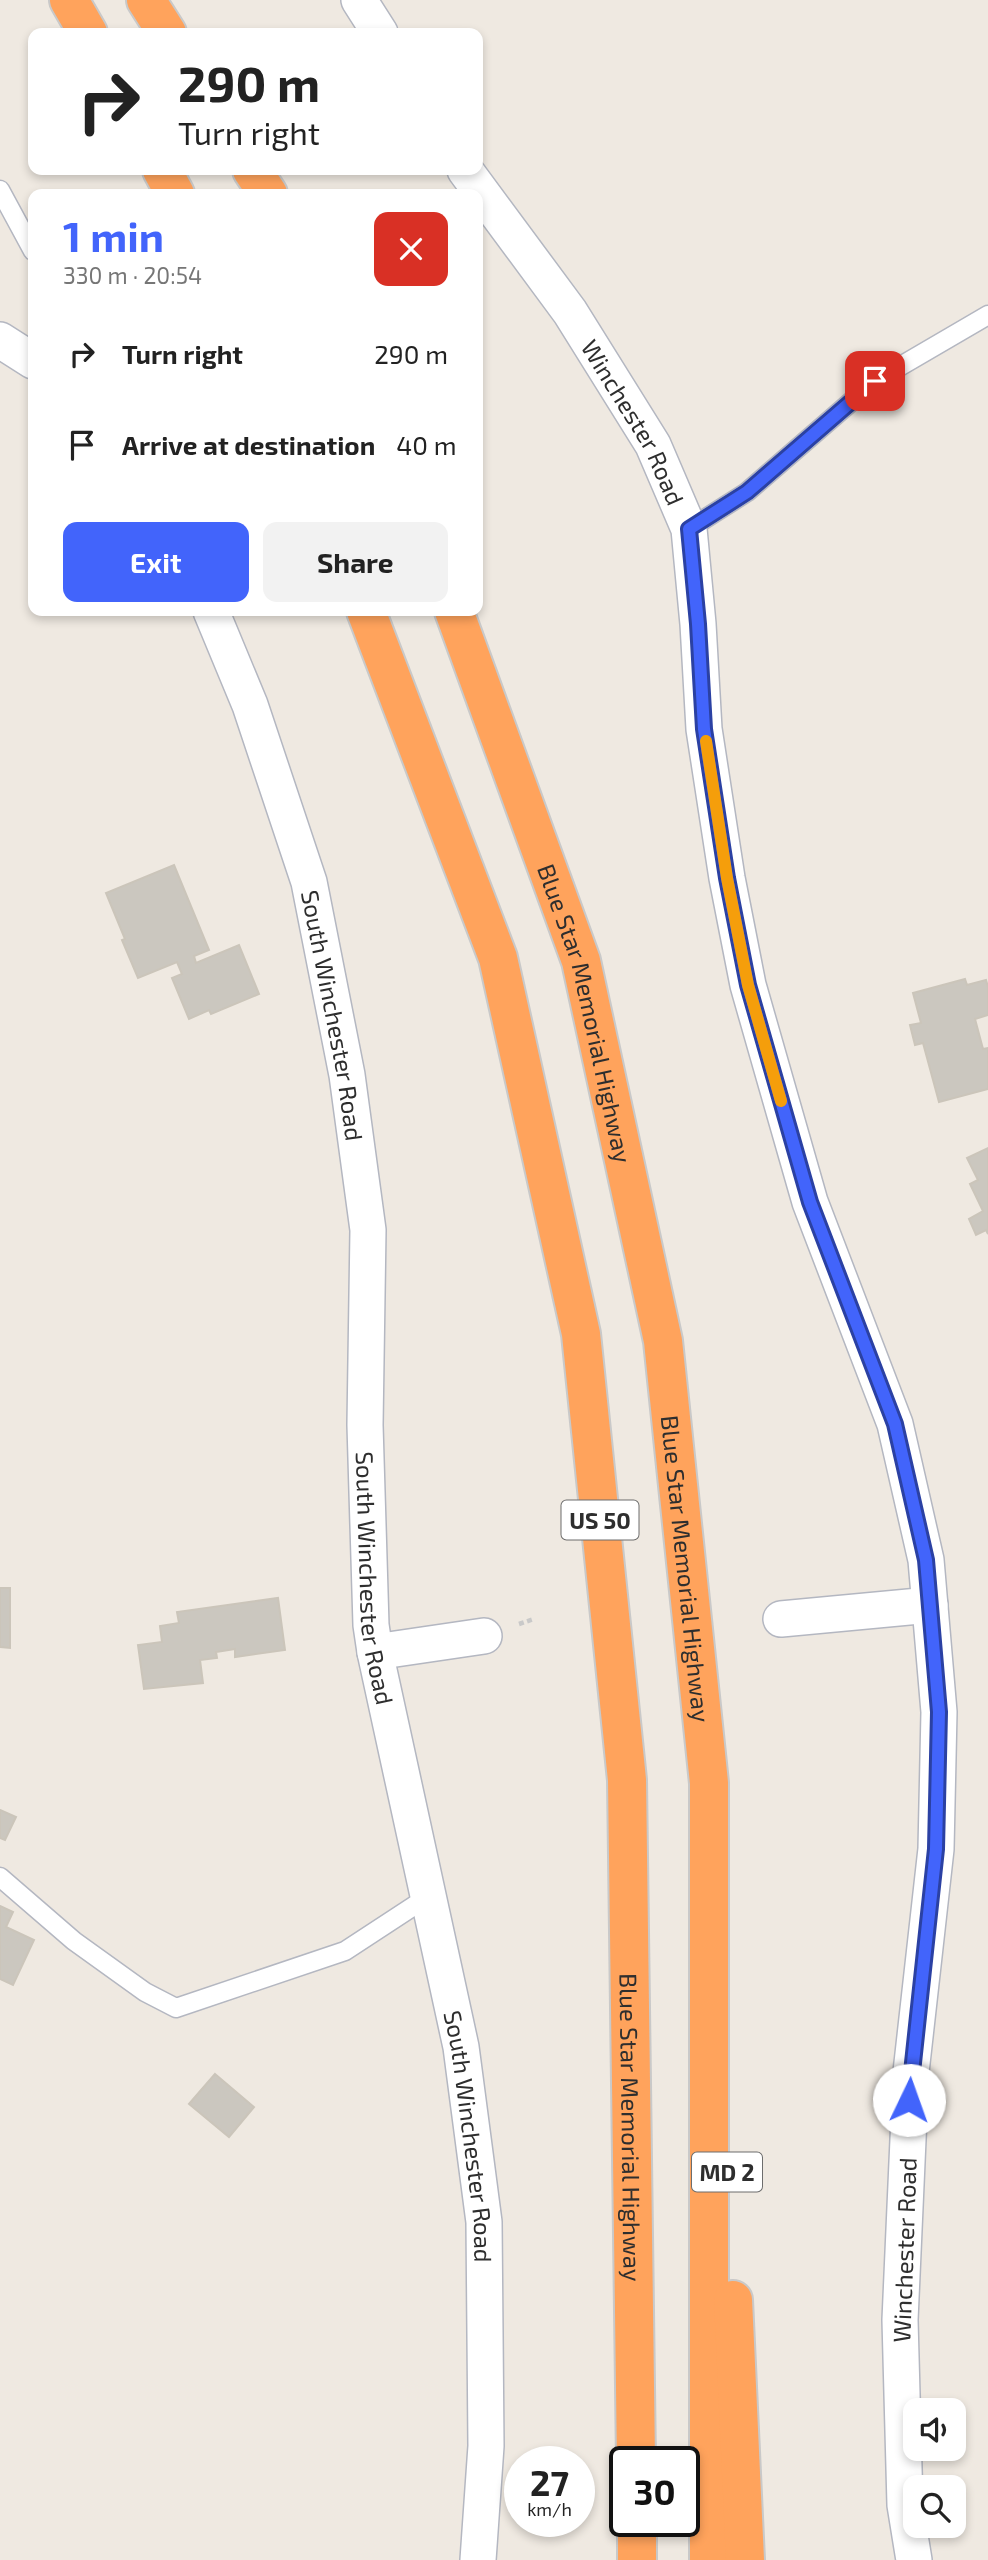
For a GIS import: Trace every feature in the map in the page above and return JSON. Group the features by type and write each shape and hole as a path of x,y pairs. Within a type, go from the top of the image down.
{"highway":[{"path":"69,0 85,28"},
{"path":"146,0 164,28"},
{"name":"Blue Star Memorial Highway","path":"368,616 498,958 581,1334 626,1780 636,2446"},
{"name":"Blue Star Memorial Highway","path":"456,616 580,961 663,1341 709,1783 709,2560"},
{"name":"MD 2","path":"709,1783 745,2560"}],"street":[{"path":"359,0 377,28"},
{"name":"Winchester Road","path":"483,194 570,312 653,445 689,529 704,729 727,878 748,985 810,1202 895,1424 926,1560 939,1712 936,1849 911,2072 900,2320 905,2505 914,2560"},
{"path":"0,340 28,358"},
{"name":"South Winchester Road","path":"213,616 250,705 309,881 347,1075 368,1230 365,1425 371,1625 461,2047 484,2222 486,2446 478,2560"},
{"path":"781,1619 930,1605"},
{"path":"375,1652 484,1636"}],"lane":[{"path":"0,190 28,242"},
{"path":"689,529 747,492 875,381 988,315"},
{"path":"0,1877 74,1941 145,1992 176,2008 345,1951 429,1896"}],"building":[{"path":"174,865 209,950 194,956 196,963 239,945 259,994 211,1014 209,1010 189,1019 172,978 182,974 177,962 138,978 106,893"},
{"path":"965,979 967,985 986,980 988,987 988,1015 975,1019 983,1049 988,1048 988,1089 939,1102 923,1043 915,1045 910,1025 921,1023 913,993"},
{"path":"988,1148 988,1234 986,1230 976,1235 969,1219 983,1211 970,1184 978,1180 967,1158"},
{"path":"0,1588 10,1588 10,1648 0,1647"},
{"path":"278,1598 285,1650 235,1657 235,1649 216,1652 217,1658 200,1660 203,1683 144,1689 138,1645 162,1642 160,1626 179,1623 177,1612"},
{"path":"0,1810 16,1817 5,1840 0,1838"},
{"path":"0,1906 13,1912 6,1927 34,1940 13,1985 0,1979"},
{"path":"215,2074 254,2107 229,2137 189,2104"}],"slow traffic":[{"path":"706,741 727,878 748,985 781,1101"}],"route":[{"path":"875,381 747,492 689,529 704,729 727,878 748,985 810,1202 895,1424 926,1560 939,1712 936,1849 909,2100"}]}
